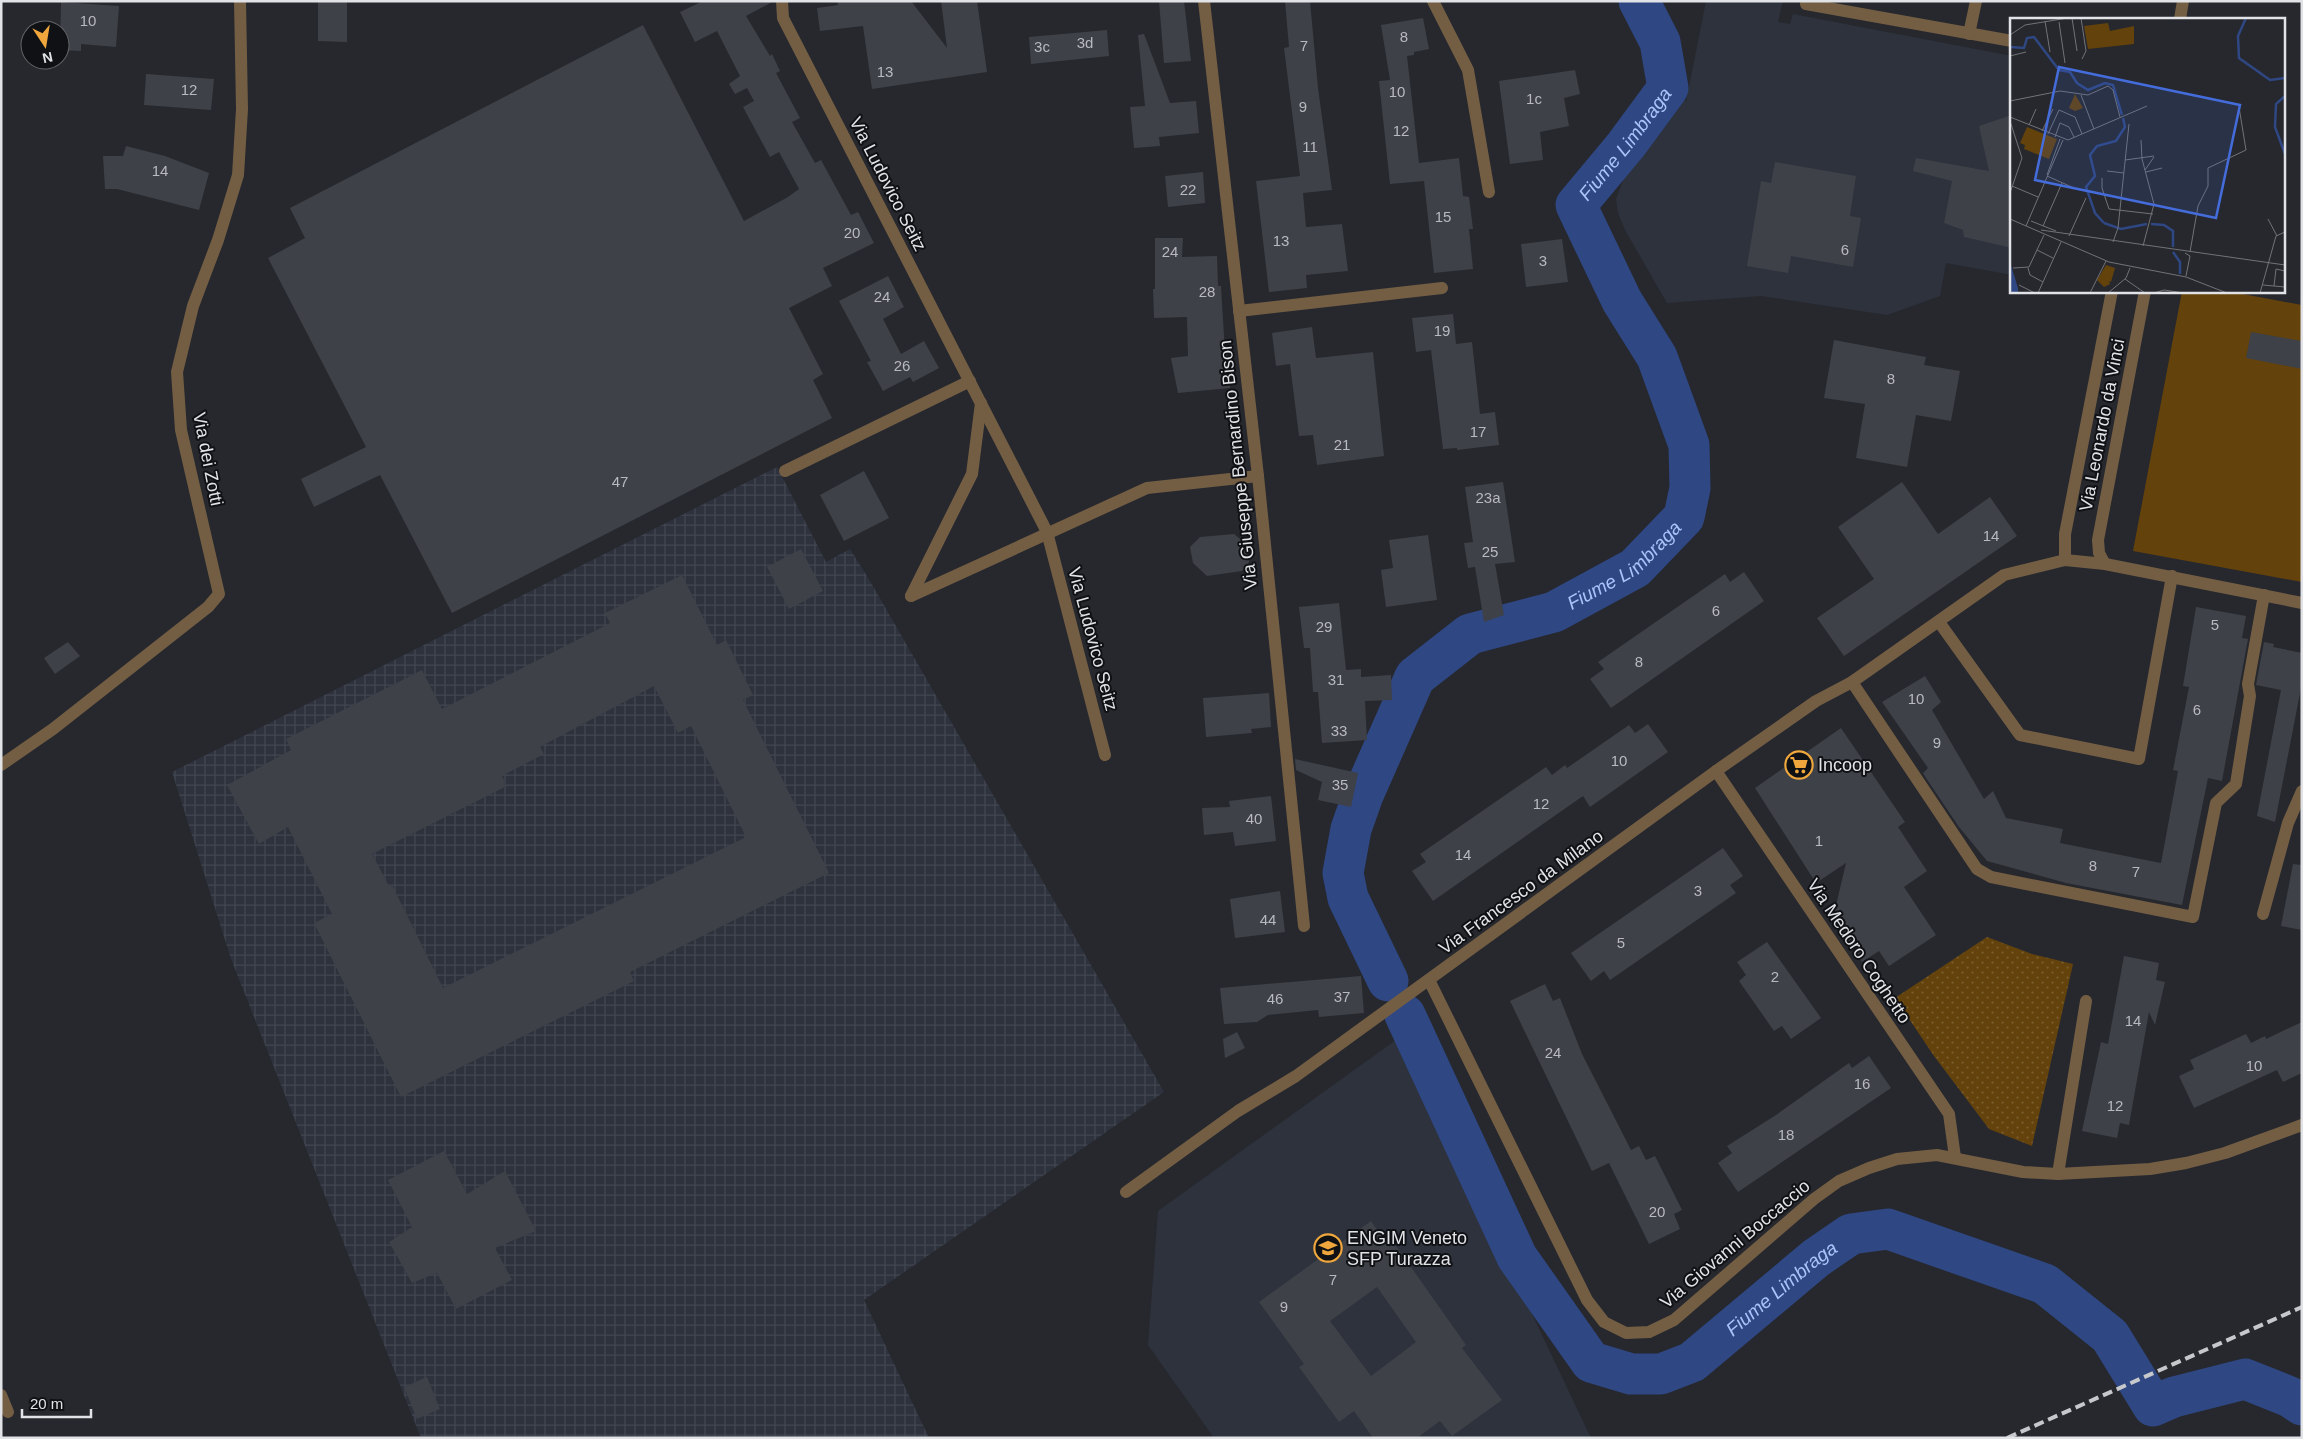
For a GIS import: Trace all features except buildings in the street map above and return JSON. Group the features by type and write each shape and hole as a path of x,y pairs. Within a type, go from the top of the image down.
{"street":[{"name":"Via dei Zotti","path":"1,765 53,729 177,632 208,607 219,594 181,430 177,372 193,306 218,240 238,175 242,109 240,1"},
{"name":"Via Ludovico Seitz","path":"782,1 784,18 1047,532 1105,755"},
{"name":"Via Giuseppe Bernardino Bison","path":"1204,1 1258,476 1304,926"},
{"path":"1433,1 1468,70 1490,192"},
{"path":"1969,34 1976,1"},
{"path":"2180,18 2183,1"},
{"path":"1806,4 2010,42"},
{"path":"1239,311 1442,288"},
{"name":"Via Leonardo da Vinci","path":"2065,560 2066,534 2112,292"},
{"name":"Via Leonardo da Vinci","path":"2105,564 2099,553 2098,540 2145,292"},
{"path":"785,471 970,382"},
{"path":"981,403 972,474 912,596 1047,532 1147,488 1258,476"},
{"path":"2065,560 2105,564 2172,576 2302,603"},
{"name":"Via Francesco da Milano","path":"1126,1192 1238,1111 1296,1076 1716,771 1816,701 1852,682 2004,576 2065,560"},
{"path":"1939,622 2020,735 2138,759 2172,576"},
{"path":"1852,682 1977,869 1991,877 2193,917 2216,803 2236,784 2250,696 2248,684 2264,595"},
{"name":"Via Medoro Coghetto","path":"1716,771 1949,1114 1955,1157"},
{"path":"2264,914 2288,823 2302,791"},
{"name":"Via Giovanni Boccaccio","path":"1430,980 1587,1300 1604,1322 1626,1333 1649,1332 1674,1320 1752,1250 1814,1199 1839,1181 1869,1168 1897,1159 1938,1155 2014,1170 2058,1174 2150,1169 2186,1163 2225,1153 2302,1125"},
{"path":"2058,1174 2086,1001"},
{"path":"1,1395 8,1412"}],"shaded area":[{"path":"1706,1 1783,1 1778,22 1790,24 1793,14 2010,56 2010,275 1946,263 1940,296 1887,315 1761,296 1667,303 1625,230 1618,213 1616,199 1624,178 1641,156 1668,108 1675,73 1676,84 1686,102"},
{"path":"2182,292 2232,292 2302,305 2302,582 2133,551"},
{"path":"777,467 826,562 850,549 870,581 1164,1092 864,1300 929,1438 421,1438 231,959 172,772"},
{"path":"1987,937 2032,954 2073,964 2032,1146 1989,1129 1934,1056 1895,998"},
{"name":"ENGIM Veneto SFP Turazza","path":"1400,1037 1591,1438 1214,1438 1148,1345 1158,1211"}],"waterway":[{"name":"Fiume Limbraga","path":"1388,981 1348,898 1343,873 1351,829 1363,795 1415,677 1470,634 1554,612 1635,568 1684,517 1690,488 1689,445 1657,357 1622,301 1576,205 1626,145 1668,88 1660,42 1639,1"},
{"name":"Fiume Limbraga","path":"1405,1015 1517,1257 1591,1362 1631,1374 1661,1374 1692,1362 1816,1258 1851,1234 1888,1229 2045,1284 2110,1336 2153,1406 2174,1397 2245,1379 2290,1397 2302,1405"}],"railway":[{"path":"2007,1438 2302,1307"}],"place":[{"name":"Incoop","path":"1799,765"},
{"name":"ENGIM Veneto SFP Turazza","path":"1328,1248"}]}
